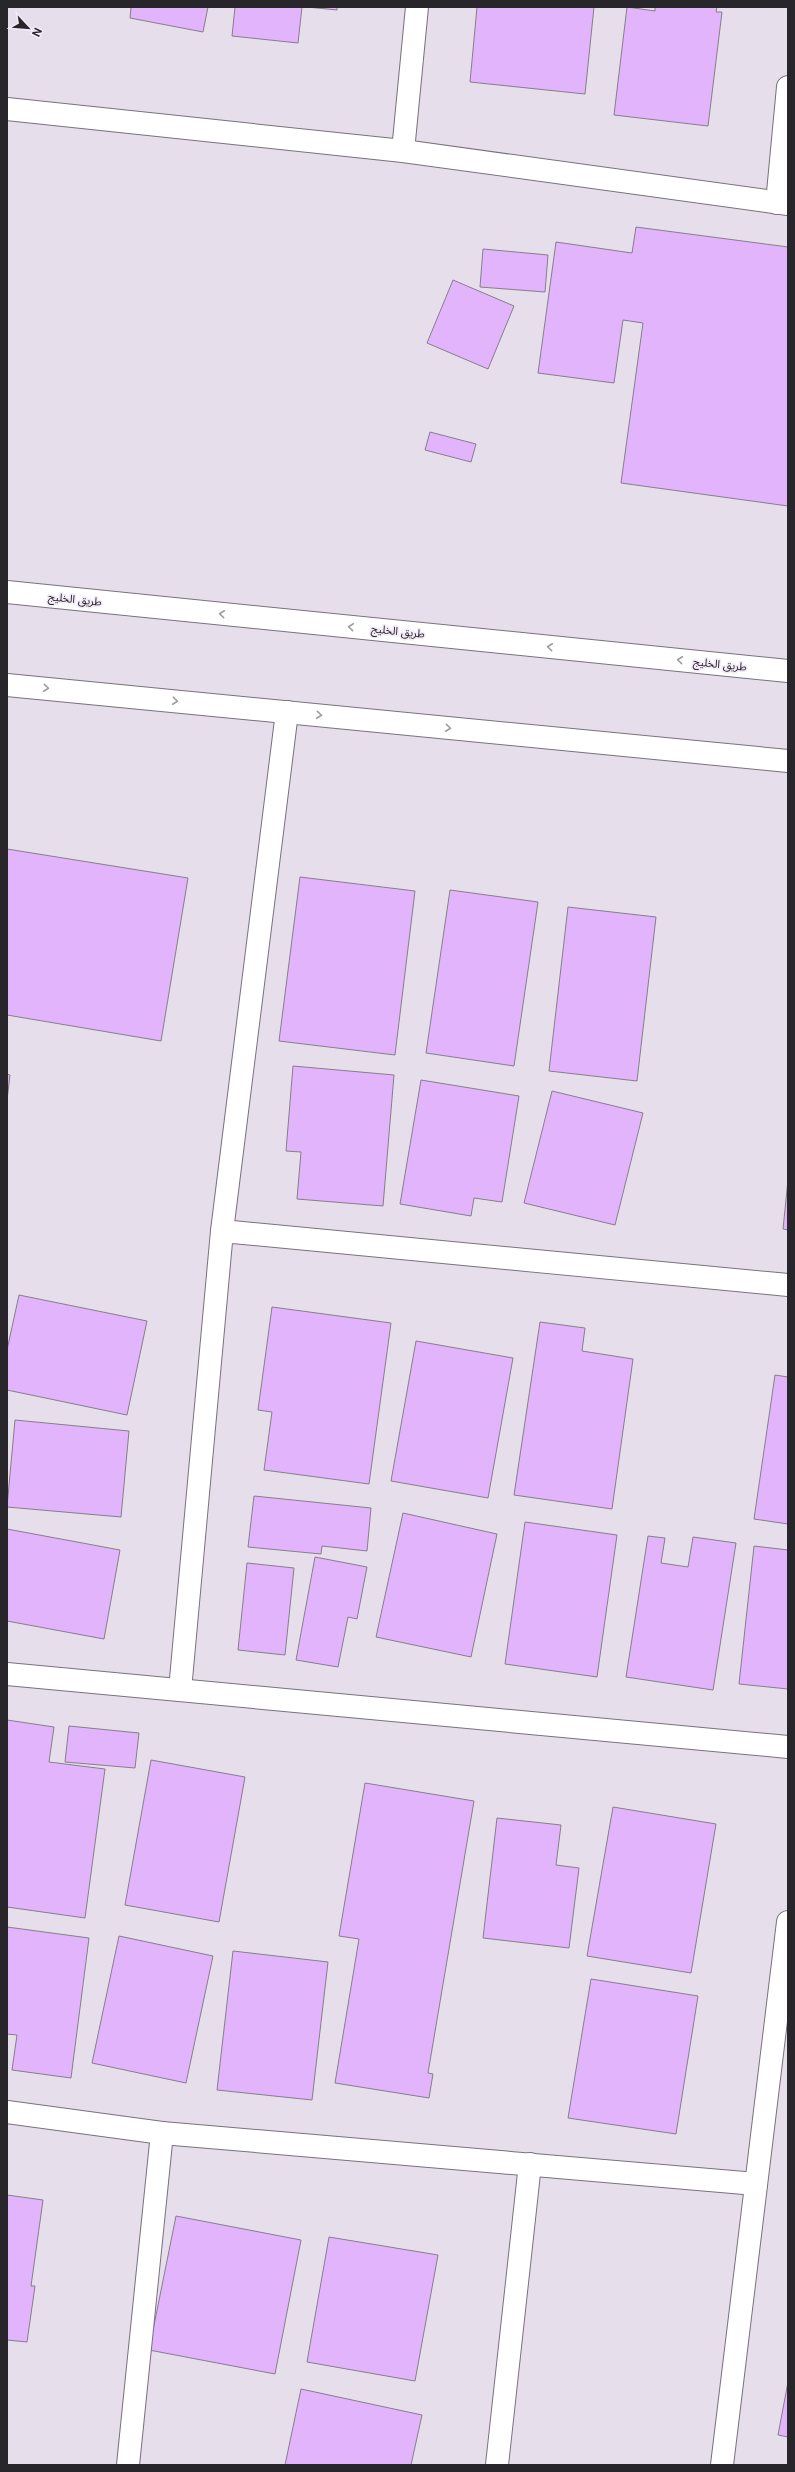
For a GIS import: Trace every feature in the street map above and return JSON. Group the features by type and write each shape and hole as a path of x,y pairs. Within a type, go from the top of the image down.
{"street":[{"path":"403,150 417,7"},
{"path":"7,109 403,150 783,204 788,87"},
{"name":"طريق الخليج","path":"7,592 788,671"},
{"path":"7,685 788,760"},
{"path":"180,1690 222,1231 287,712"},
{"path":"222,1231 788,1285"},
{"path":"7,1674 788,1747"},
{"path":"722,2465 788,1922"},
{"path":"7,2112 162,2133 756,2184"},
{"path":"128,2465 162,2133"},
{"path":"497,2465 530,2164"}],"building":[{"path":"128,7 208,7 203,32 130,18 131,8"},
{"path":"235,7 302,7 298,43 232,36"},
{"path":"307,7 337,7 337,10"},
{"path":"477,7 594,7 585,94 470,82"},
{"path":"627,7 655,11 655,7 717,7 716,12 722,12 708,126 614,115"},
{"path":"636,227 788,247 788,506 621,483 643,323 623,320 614,383 538,373 556,242 632,253"},
{"path":"483,249 548,255 545,292 480,287"},
{"path":"453,280 514,306 488,369 427,343"},
{"path":"430,432 476,444 471,462 425,450"},
{"path":"7,849 188,878 161,1041 7,1015"},
{"path":"300,877 415,891 395,1055 279,1041"},
{"path":"450,890 538,902 514,1066 426,1053"},
{"path":"568,907 656,917 637,1081 549,1071"},
{"path":"293,1066 394,1075 383,1206 297,1199 301,1152 286,1151"},
{"path":"7,1074 10,1075 7,1100"},
{"path":"421,1080 519,1096 502,1202 474,1198 471,1216 400,1204"},
{"path":"552,1091 643,1113 615,1225 524,1203"},
{"path":"788,1180 788,1230 783,1229"},
{"path":"19,1295 147,1321 127,1415 7,1390 7,1350"},
{"path":"272,1307 391,1323 369,1484 264,1470 272,1412 258,1410"},
{"path":"540,1322 585,1328 582,1351 633,1359 612,1509 514,1495"},
{"path":"416,1341 513,1358 488,1498 391,1481"},
{"path":"775,1375 788,1377 788,1524 754,1519"},
{"path":"15,1420 129,1431 121,1517 7,1507"},
{"path":"254,1496 371,1508 367,1551 322,1546 321,1554 248,1547"},
{"path":"403,1513 497,1534 471,1657 376,1637"},
{"path":"525,1522 617,1535 597,1677 505,1664"},
{"path":"7,1529 120,1550 104,1639 7,1621"},
{"path":"648,1536 665,1538 661,1563 688,1567 693,1537 736,1543 713,1690 626,1677"},
{"path":"754,1546 788,1550 788,1689 739,1684"},
{"path":"315,1557 367,1567 357,1619 348,1617 338,1667 296,1660"},
{"path":"247,1563 294,1568 285,1655 238,1650"},
{"path":"7,1720 54,1727 49,1762 105,1769 85,1918 7,1907"},
{"path":"69,1726 139,1733 135,1768 65,1762"},
{"path":"151,1760 245,1777 219,1922 125,1905"},
{"path":"365,1783 474,1801 428,2073 433,2074 429,2098 335,2083 359,1939 339,1936"},
{"path":"613,1807 716,1824 691,1973 587,1956"},
{"path":"497,1818 561,1825 556,1865 579,1868 569,1948 483,1938"},
{"path":"7,1927 89,1938 71,2078 12,2070 17,2035 7,2034"},
{"path":"119,1936 213,1956 186,2083 92,2063"},
{"path":"233,1951 328,1962 312,2100 217,2090"},
{"path":"591,1979 698,1996 676,2134 568,2118"},
{"path":"7,2195 43,2200 31,2286 35,2286 27,2342 7,2340"},
{"path":"176,2216 301,2240 275,2374 149,2350"},
{"path":"329,2237 438,2255 415,2381 307,2362"},
{"path":"788,2382 788,2437 778,2435"},
{"path":"301,2389 422,2415 411,2465 285,2465"}]}
